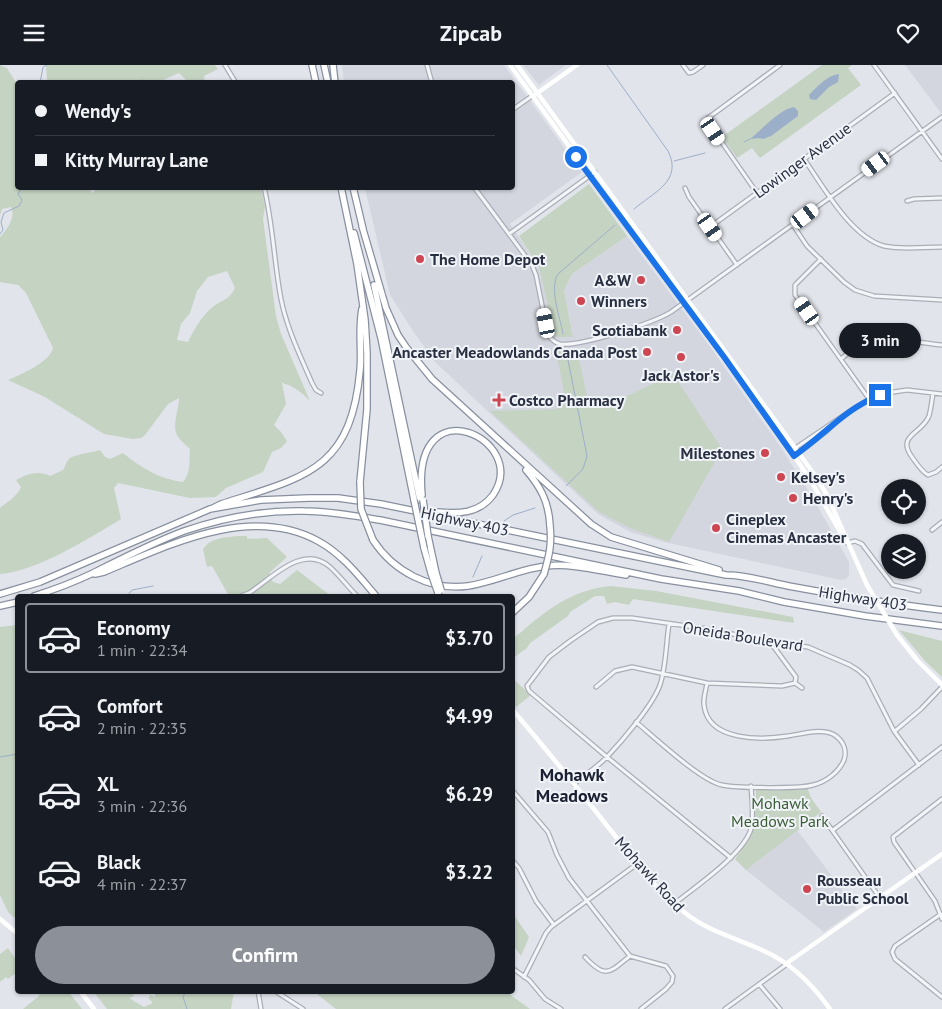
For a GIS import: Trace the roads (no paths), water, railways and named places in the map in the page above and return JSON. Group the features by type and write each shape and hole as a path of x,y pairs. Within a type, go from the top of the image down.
{"highway":[{"path":"311,65 315,80"},
{"path":"324,65 327,80"},
{"path":"333,65 335,80"},
{"path":"342,190 350,224 365,320 367,409 360,482 362,509 373,540 380,551 409,575 432,583 468,586 547,566 580,567 649,579 661,579"},
{"path":"354,190 419,500 424,548 440,594"},
{"path":"350,224 356,237 432,549 434,573"},
{"path":"362,226 386,308 398,335 432,379 574,509 591,524 611,537 736,575"},
{"path":"210,509 303,475 320,464 336,448 347,430 356,400 360,368 360,317 362,307"},
{"path":"419,500 422,460 428,447 435,439 443,434 460,430 476,435 491,447 497,459 499,470 494,493 487,501 476,509 463,513 419,512"},
{"path":"513,453 534,478 544,495 549,510 551,544 550,556 544,574 529,597 515,610"},
{"name":"Highway 403","path":"0,594 40,582 210,509 261,500 338,498 419,512 785,586 942,610"},
{"name":"Highway 403","path":"39,594 90,574 183,532 212,523 266,513 304,511 339,513 380,520 661,579 739,591 865,616 942,626"},
{"path":"90,574 104,572 194,538 224,529 256,525 287,529 319,541 334,552 374,594"},
{"path":"361,579 379,594"},
{"path":"0,606 15,603"}],"main road":[{"path":"510,65 595,172 686,301 718,350 827,495 867,585 897,635 917,660 942,686"},
{"path":"517,65 535,95 590,175 726,353 795,452"},
{"path":"535,95 577,65"},
{"path":"718,350 726,353"},
{"path":"745,387 755,393"},
{"name":"Mohawk Road","path":"515,716 674,904 708,927 764,950 787,963 811,985 830,1009"},
{"path":"787,963 942,854"},
{"path":"0,919 15,932"},
{"path":"82,994 94,1009"},
{"name":"Mohawk Road","path":"820,997 826,1009"}],"street":[{"path":"225,65 234,80"},
{"path":"428,65 431,80"},
{"path":"683,65 689,73 703,65"},
{"path":"757,193 706,121 780,65"},
{"path":"874,65 942,159"},
{"name":"Lowinger Avenue","path":"710,227 895,93"},
{"path":"515,108 535,95"},
{"path":"476,190 532,265 536,275 548,335 558,344 583,343 661,318 942,117"},
{"path":"804,159 848,219 872,241 895,247 942,247"},
{"path":"509,234 595,172"},
{"path":"685,188 688,197 737,265"},
{"path":"265,190 281,299 287,321 312,383 316,390 321,393"},
{"path":"907,201 942,198"},
{"path":"793,225 807,246 820,259 844,282 865,294 942,300"},
{"path":"820,259 796,285 795,295 870,399"},
{"path":"842,359 857,346 877,340 889,339 942,345"},
{"path":"795,452 830,424 870,399 880,395 907,390 942,394"},
{"path":"932,393 928,417 922,426 909,437 906,449 923,472 928,475 942,467"},
{"path":"932,530 942,522"},
{"path":"847,543 855,541 862,544 893,585 919,591"},
{"path":"246,594 296,561 312,559 325,563 354,594"},
{"name":"Oneida Boulevard","path":"607,757 529,691 527,686 549,657 585,629 598,622 613,618 632,618 808,647 858,670 867,678 894,731 919,765"},
{"path":"574,784 607,757 654,697 659,687 669,624"},
{"path":"771,642 796,677 795,683"},
{"path":"596,687 615,671 632,667 707,683 782,686 795,683 802,688"},
{"path":"636,722 712,781 722,785 751,787 812,786 832,775 841,767 845,757 845,749 842,741 829,733 818,732 777,737 750,737 731,735 720,730 706,714 704,698 707,683"},
{"path":"894,731 921,709 942,686"},
{"path":"833,830 942,747"},
{"path":"607,757 731,858"},
{"path":"674,904 731,858 741,845 750,829 751,787"},
{"path":"515,793 548,833 565,871 630,956 666,966 673,976 666,989 641,1009"},
{"path":"942,799 893,837 894,842 935,901 941,916 895,946 892,952 895,959 942,997"},
{"path":"822,816 880,898"},
{"path":"515,863 536,901 554,925"},
{"path":"524,977 546,933 554,925 638,863"},
{"path":"585,957 597,968 605,972 610,971 630,956"},
{"path":"725,1009 787,963"},
{"path":"515,970 538,990 545,999 561,1009"},
{"path":"759,984 780,1009"},
{"path":"258,994 261,1009"},
{"path":"280,994 303,1009"}],"water":[{"path":"839,74 838,82 829,87 816,100 810,99 809,95 822,82"},
{"path":"794,107 798,111 798,116 771,136 763,139 750,139 777,116"}],"waterway":[{"path":"41,80 43,67 47,65"},
{"path":"607,65 668,151 672,161 672,170 664,185 634,209"},
{"path":"744,142 750,139"},
{"path":"674,161 705,153"},
{"path":"0,234 3,230 1,222 4,213 19,206 22,200 18,194 20,190"},
{"path":"563,334 555,295 558,274 615,225"},
{"path":"566,486 583,469 587,456 567,355"},
{"path":"504,521 513,515 535,508"},
{"path":"473,577 482,556"},
{"path":"129,594 132,590 153,586"},
{"path":"0,757 15,754"},
{"path":"184,994 183,997 187,1009"}],"place":[{"name":"The Home Depot","path":"420,259"},
{"name":"A&W","path":"641,280"},
{"name":"Winners","path":"581,301"},
{"name":"Scotiabank","path":"677,330"},
{"name":"Ancaster Meadowlands Canada Post","path":"647,352"},
{"name":"Jack Astor's","path":"681,357"},
{"name":"Costco Pharmacy","path":"499,400"},
{"name":"Milestones","path":"765,453"},
{"name":"Kelsey's","path":"781,477"},
{"name":"Henry's","path":"793,498"},
{"name":"Cineplex Cinemas Ancaster","path":"716,528"},
{"name":"Rousseau Public School","path":"807,889"}],"district":[{"name":"Mohawk Meadows","path":"572,784"}],"park label":[{"name":"Mohawk Meadows Park","path":"780,812"}]}
